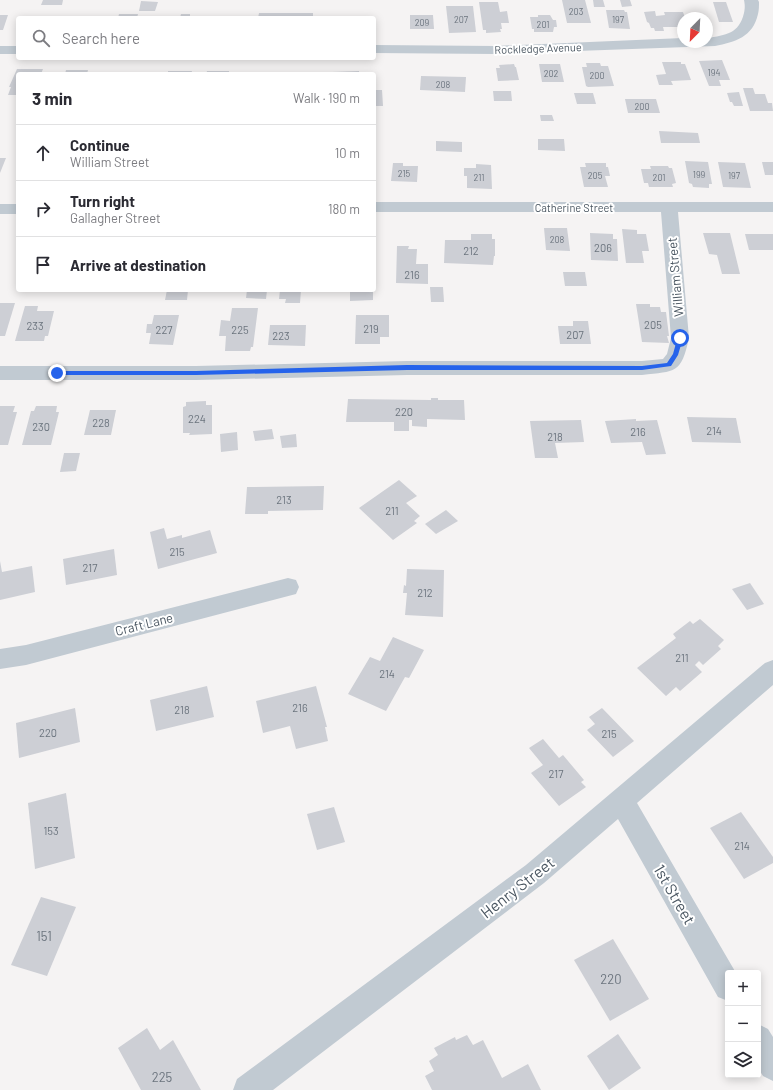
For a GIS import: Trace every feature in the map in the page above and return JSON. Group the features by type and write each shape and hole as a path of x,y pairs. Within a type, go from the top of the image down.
{"street":[{"path":"713,41 728,40 742,33 751,19 751,0"},
{"name":"Rockledge Avenue","path":"376,49 495,50 677,43"},
{"path":"0,50 16,50"},
{"name":"Catherine Street","path":"376,207 773,207"},
{"name":"William Street","path":"0,373 196,373 407,368 642,368 669,365 676,355 680,338 670,207"},
{"path":"0,209 16,209"},
{"name":"Craft Lane","path":"0,659 26,654 288,587"},
{"name":"Henry Street","path":"248,1090 535,874 773,670"},
{"name":"1st Street","path":"622,801 725,982"},
{"path":"760,1042 773,1066"}],"building":[{"path":"43,0 63,0 62,5 41,5"},
{"path":"562,0 585,0 591,23 567,23"},
{"path":"593,0 603,0 605,7 594,7"},
{"path":"620,0 630,0 632,6 622,7"},
{"path":"141,1 158,2 155,11 139,11"},
{"path":"479,2 498,2 500,12 507,11 509,23 501,23 501,32 486,33 486,30 483,30"},
{"path":"713,2 726,2 733,22 719,22"},
{"path":"446,6 473,6 476,32 449,33"},
{"path":"606,10 624,10 627,12 630,29 609,28"},
{"path":"655,11 656,16 665,15 664,12 677,12 677,27 663,27 664,31 655,31 654,28 651,28 647,22 644,12"},
{"path":"259,13 313,13 313,16 258,16"},
{"path":"119,14 138,14 138,16 118,16"},
{"path":"181,14 190,14 190,16 180,16"},
{"path":"0,15 8,15 3,30 0,30"},
{"path":"410,15 433,15 434,29 410,29"},
{"path":"538,15 550,15 553,20 556,20 557,27 554,27 553,32 534,32 530,17 538,17"},
{"path":"722,60 730,80 719,80 721,86 709,86 699,61"},
{"path":"662,62 681,62 681,64 685,64 691,80 671,81 673,85 659,85 656,75 666,74"},
{"path":"586,63 600,63 601,66 608,66 614,86 586,86 582,67 587,67"},
{"path":"514,64 519,80 498,81 496,68 500,68 499,65"},
{"path":"539,64 560,64 564,82 542,82"},
{"path":"17,69 43,69 42,72 16,72 16,95 8,95 11,87 9,87"},
{"path":"66,70 88,70 88,72 66,72"},
{"path":"168,71 192,71 192,72"},
{"path":"207,71 229,71 229,72"},
{"path":"359,71 359,72 332,72"},
{"path":"421,76 466,77 465,92 420,90"},
{"path":"743,88 753,88 755,94 765,94 768,103 772,103 773,111 750,111"},
{"path":"376,90 382,90 383,106 376,106"},
{"path":"493,91 511,91 512,101 494,101"},
{"path":"739,92 743,106 734,106 732,102 730,102 727,93"},
{"path":"574,93 593,93 596,104 577,104"},
{"path":"625,99 656,99 660,113 628,113"},
{"path":"540,115 552,115 554,121 541,121"},
{"path":"659,131 698,133 700,143 661,143"},
{"path":"538,139 564,139 565,151 538,150"},
{"path":"436,141 462,142 462,152 436,151"},
{"path":"0,158 6,158 0,173"},
{"path":"685,161 708,162 712,184 709,184 709,188 693,187 692,184 689,183"},
{"path":"718,162 745,163 751,188 723,187"},
{"path":"762,162 773,162 773,175 765,175"},
{"path":"393,163 403,163 403,166 418,166 417,182 391,181"},
{"path":"585,163 606,163 610,176 605,176 608,187 584,187 580,167 586,167"},
{"path":"476,164 491,165 492,189 467,188 467,176 464,176 464,168 476,168"},
{"path":"650,166 668,166 669,168 672,168 676,183 672,184 673,187 649,187 648,183 644,183 641,169 651,169"},
{"path":"544,228 567,228 570,251 546,250"},
{"path":"622,229 637,230 637,234 646,234 649,251 642,251 644,263 626,263"},
{"path":"590,233 613,234 613,239 617,239 618,261 591,260"},
{"path":"703,233 730,233 740,274 722,274 717,255 709,254"},
{"path":"471,234 492,234 492,239 495,239 495,256 493,265 444,263 445,240 471,240"},
{"path":"745,234 773,234 773,250 749,250"},
{"path":"397,246 409,246 408,249 417,249 416,264 428,264 428,284 396,283"},
{"path":"563,272 585,272 587,286 565,286"},
{"path":"430,287 443,287 444,302 431,302"},
{"path":"167,292 188,292 187,300 165,300"},
{"path":"247,292 267,292 266,299 246,298"},
{"path":"280,292 301,292 300,303 285,303 286,299 279,299"},
{"path":"350,292 373,292 373,300 350,301"},
{"path":"0,303 15,303 5,336 0,336"},
{"path":"636,304 650,304 650,307 660,307 661,312 666,312 669,336 667,336 669,343 642,342"},
{"path":"25,306 38,306 37,311 54,311 48,336 45,336 44,341 15,341"},
{"path":"232,308 258,308 253,347 251,347 250,351 225,351 226,336 219,336 221,320 230,321"},
{"path":"154,315 179,315 173,345 149,344 151,333 146,333 147,324 152,324"},
{"path":"356,315 389,315 389,337 380,337 380,344 355,344"},
{"path":"573,321 588,321 591,344 560,344 558,326 573,326"},
{"path":"270,325 306,325 305,346 268,345"},
{"path":"431,398 438,398 438,400 464,400 465,420 427,419 427,427 412,426 412,420 409,420 409,431 394,431 394,422 346,422 348,399 431,400"},
{"path":"206,401 206,405 212,405 212,434 189,435 190,433 183,433 183,407 186,406 186,402"},
{"path":"0,406 15,406 13,412 17,412 8,445 0,445"},
{"path":"36,406 57,406 56,412 59,412 51,445 22,445 31,411 34,411"},
{"path":"90,410 116,410 111,435 84,435"},
{"path":"687,417 736,418 741,443 692,442"},
{"path":"636,419 636,421 657,420 666,454 646,455 642,442 611,443 605,421"},
{"path":"581,420 584,442 555,443 558,458 535,458 530,421"},
{"path":"272,429 274,439 255,441 253,431"},
{"path":"237,432 238,450 221,452 220,434"},
{"path":"296,434 297,447 282,448 280,436"},
{"path":"64,453 80,453 76,471 60,472"},
{"path":"399,480 417,496 406,503 420,516 414,521 417,523 393,540 359,508"},
{"path":"324,486 323,510 268,511 268,514 245,514 247,487"},
{"path":"446,510 458,521 436,534 425,524"},
{"path":"164,528 167,539 182,535 182,538 210,530 217,553 158,569 150,532"},
{"path":"114,549 117,575 66,585 63,559"},
{"path":"0,561 2,572 32,566 35,592 0,600"},
{"path":"407,569 444,570 443,617 405,615 407,593 403,593 404,585 406,586"},
{"path":"750,583 764,604 747,610 732,589"},
{"path":"700,619 724,640 718,646 721,649 703,665 699,661 695,665 702,672 680,691 676,687 666,696 637,668 676,638 673,634 690,621 693,624"},
{"path":"393,637 424,650 409,678 405,677 386,711 348,694 370,657 380,661"},
{"path":"207,686 214,717 156,731 150,700"},
{"path":"316,686 327,727 325,727 328,741 296,749 290,726 263,733 256,701"},
{"path":"75,708 80,742 19,758 16,723"},
{"path":"602,708 634,741 613,757 587,730 595,724 589,717"},
{"path":"543,739 559,758 563,755 584,780 581,782 586,787 559,806 531,773 543,765 529,748"},
{"path":"66,793 75,858 35,869 28,803"},
{"path":"334,807 345,842 317,850 307,814"},
{"path":"741,812 773,857 773,863 744,879 710,828"},
{"path":"41,897 76,907 47,976 11,965"},
{"path":"613,939 649,999 610,1021 574,960"},
{"path":"147,1028 160,1050 173,1040 201,1090 141,1090 118,1048"},
{"path":"618,1034 641,1068 609,1090 587,1056"},
{"path":"467,1035 473,1045 483,1040 502,1078 528,1064 541,1090 432,1090 425,1076 434,1071 429,1061 438,1055 434,1048 455,1037 456,1040"}],"route":[{"path":"57,373 196,373 407,368 642,368 669,365 676,355 680,338"}]}
